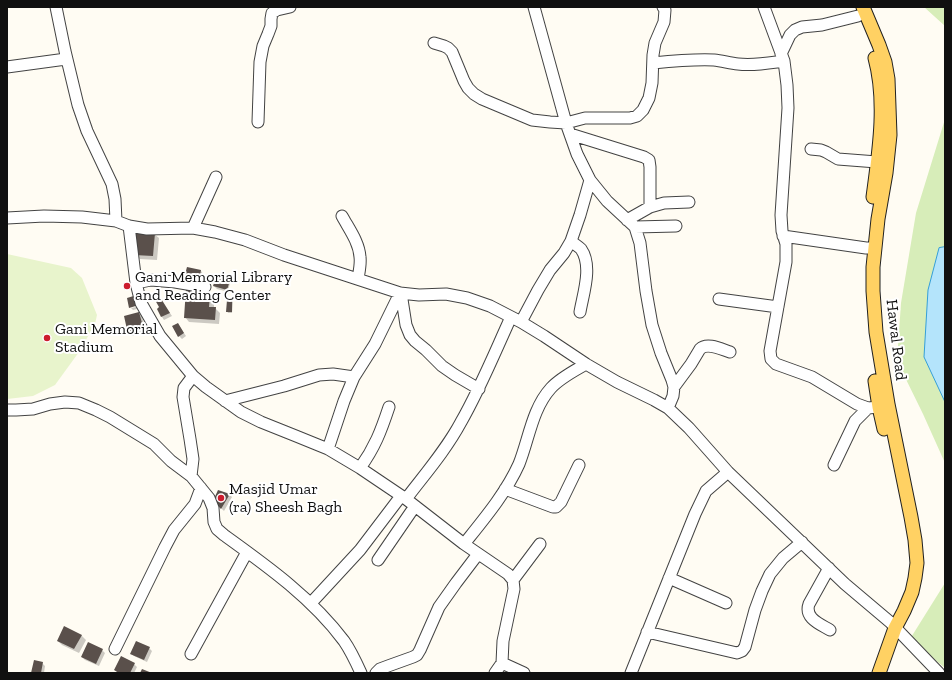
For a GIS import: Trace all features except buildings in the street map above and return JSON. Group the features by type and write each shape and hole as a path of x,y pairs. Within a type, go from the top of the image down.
{"main road":[{"name":"Hawal Road","path":"859,9 877,67 881,94 881,118 871,248"},
{"name":"Hawal Road","path":"859,9 879,45 885,62 888,79 890,135 886,173 878,219 865,271 867,321 878,406 883,421 907,533 909,565 905,586 879,673"},
{"name":"Hawal Road","path":"871,673 875,658 893,625"}],"street":[{"path":"57,7 66,59 78,105 112,184 115,199 116,222"},
{"path":"258,122 260,62 263,46 270,30 272,13 277,10 290,7"},
{"path":"534,7 566,123 577,154 590,180 607,201 631,223 640,243 652,325 674,387 673,396 668,408"},
{"path":"434,43 444,46 452,52 464,82 478,97 532,120 566,123 585,118 630,118 637,116 643,110 649,98 652,83 652,55 655,43 664,22 665,10 663,7"},
{"path":"764,7 783,58 787,85 788,108 781,215 782,231 786,244 786,262 770,351 771,359 776,364 812,377 856,404 878,406"},
{"path":"783,58 790,35 795,30 802,27 822,25 859,9"},
{"path":"653,63 715,60 750,65 764,64 783,58"},
{"path":"7,67 66,59"},
{"path":"570,134 644,156 649,160 650,207"},
{"path":"811,150 821,150 838,158 877,162"},
{"path":"193,228 216,177"},
{"path":"521,322 550,270 564,253 571,241 590,180"},
{"path":"631,223 650,207 664,203 689,202"},
{"path":"7,218 52,216 82,217 116,222 147,229 193,228 215,232 245,240 284,255 401,293 419,295 446,294 467,298 490,306 521,322 617,382 668,408 689,428 728,472 845,584 893,625 939,673"},
{"path":"342,216 353,235 358,248 360,267 358,279"},
{"path":"631,223 676,226"},
{"path":"129,226 136,283 141,303 160,336 193,376 241,412 261,422 328,449 360,468 407,500 464,544 508,574 513,580 514,589 503,641 502,663 495,673"},
{"path":"783,236 871,248"},
{"path":"571,241 580,249 587,266 580,312"},
{"path":"136,283 151,280 205,287"},
{"path":"328,449 344,401 354,377 375,344 401,293"},
{"path":"401,293 406,325 410,335 442,366 479,389"},
{"path":"719,299 778,307"},
{"path":"311,603 407,500 444,449 461,423 479,389 511,317"},
{"path":"674,387 702,346 710,346 730,352"},
{"path":"464,544 505,489 519,464 537,410 544,397 552,387 565,376 586,364"},
{"path":"225,401 284,386 319,375 333,374 354,377"},
{"path":"192,476 190,439 183,397 184,388 193,376"},
{"path":"7,410 32,409 65,402 79,404 96,410 148,441 171,461 192,476 209,498 213,508 214,522 217,529 279,576 311,603 330,623 352,653 362,673"},
{"path":"834,465 856,421 878,406"},
{"path":"360,468 375,445 389,407"},
{"path":"505,489 556,507 561,502 579,465"},
{"path":"631,673 695,514 706,492 728,472"},
{"path":"115,649 168,541 178,525 195,504 201,488"},
{"path":"378,560 407,500"},
{"path":"647,632 737,653 742,651 745,647 762,591 770,574 783,558 802,542"},
{"path":"513,580 540,544"},
{"path":"191,654 247,552"},
{"path":"376,673 380,669 402,662 416,655 420,650 439,607 478,554"},
{"path":"829,568 808,604 807,609 809,615 814,620 830,630"},
{"path":"669,578 726,603"},
{"path":"502,663 523,673"}],"green space":[{"path":"924,7 945,7 945,26"},
{"path":"945,119 945,463 897,361 901,303 916,213"},
{"name":"Gani Memorial Stadium","path":"7,254 71,268 82,278 97,315 95,324 79,352 55,385 33,396 7,399"},
{"path":"945,583 945,668 910,639"}],"water":[{"path":"945,247 945,402 924,357 928,290 939,248"}],"place":[{"name":"Gani Memorial Library and Reading Center","path":"127,286"},
{"name":"Gani Memorial Stadium","path":"47,338"},
{"name":"Masjid Umar (ra) Sheesh Bagh","path":"221,498"}]}
